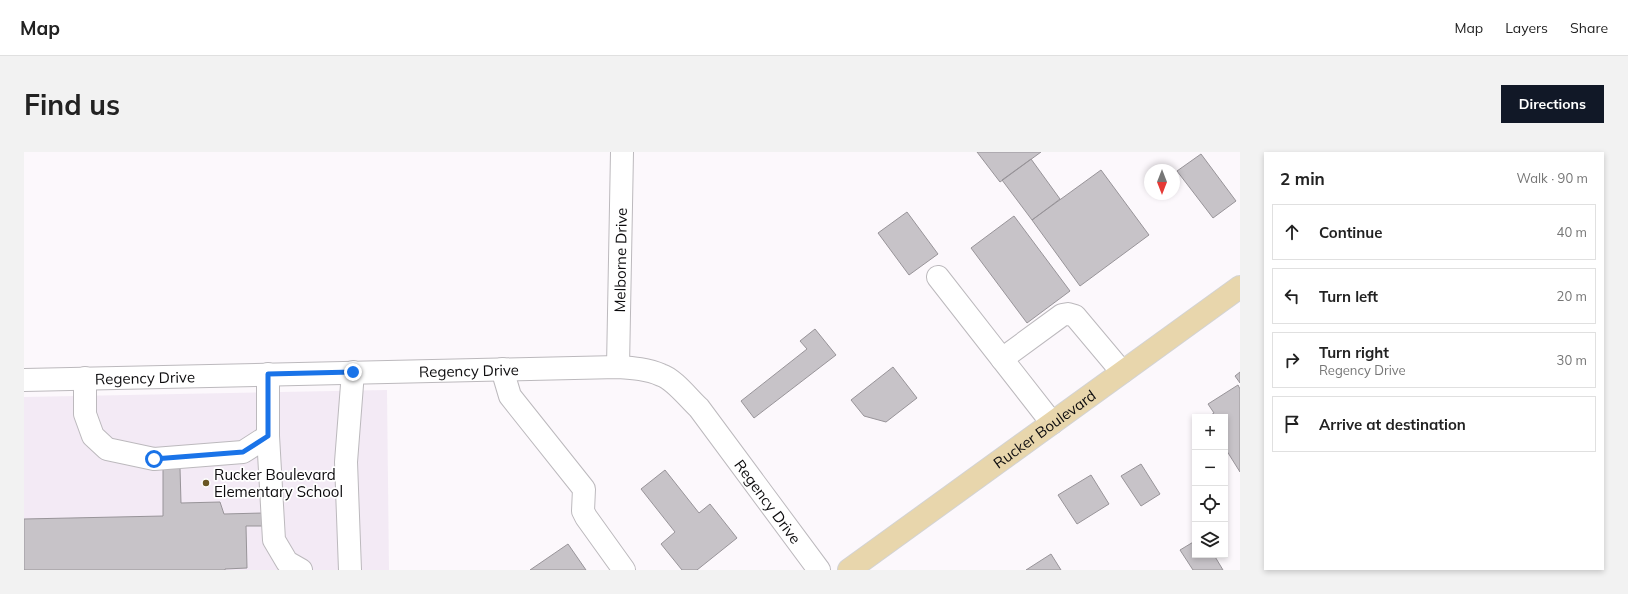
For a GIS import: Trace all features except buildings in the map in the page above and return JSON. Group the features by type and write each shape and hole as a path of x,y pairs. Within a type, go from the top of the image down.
{"main road":[{"name":"Rucker Boulevard","path":"849,570 1240,287"}],"street":[{"name":"Melborne Drive","path":"618,367 622,152"},
{"path":"938,277 1052,423"},
{"path":"1002,359 1062,315 1068,314 1075,316 1122,372"},
{"name":"Regency Drive","path":"24,380 502,369 618,367 641,369 663,375 699,408 819,570"},
{"path":"502,369 510,396 584,490 583,512 624,570"},
{"path":"350,570 346,462 353,372"},
{"path":"268,374 268,436 274,540 287,562 301,570"},
{"path":"85,378 85,414 93,436 107,449 154,459 243,452 268,436"}],"shaded area":[{"name":"Rucker Boulevard Elementary School","path":"387,390 389,570 24,570 24,397"}],"place":[{"name":"Rucker Boulevard Elementary School","path":"206,483"}],"route":[{"path":"154,459 243,452 268,436 268,374 353,372"}]}
